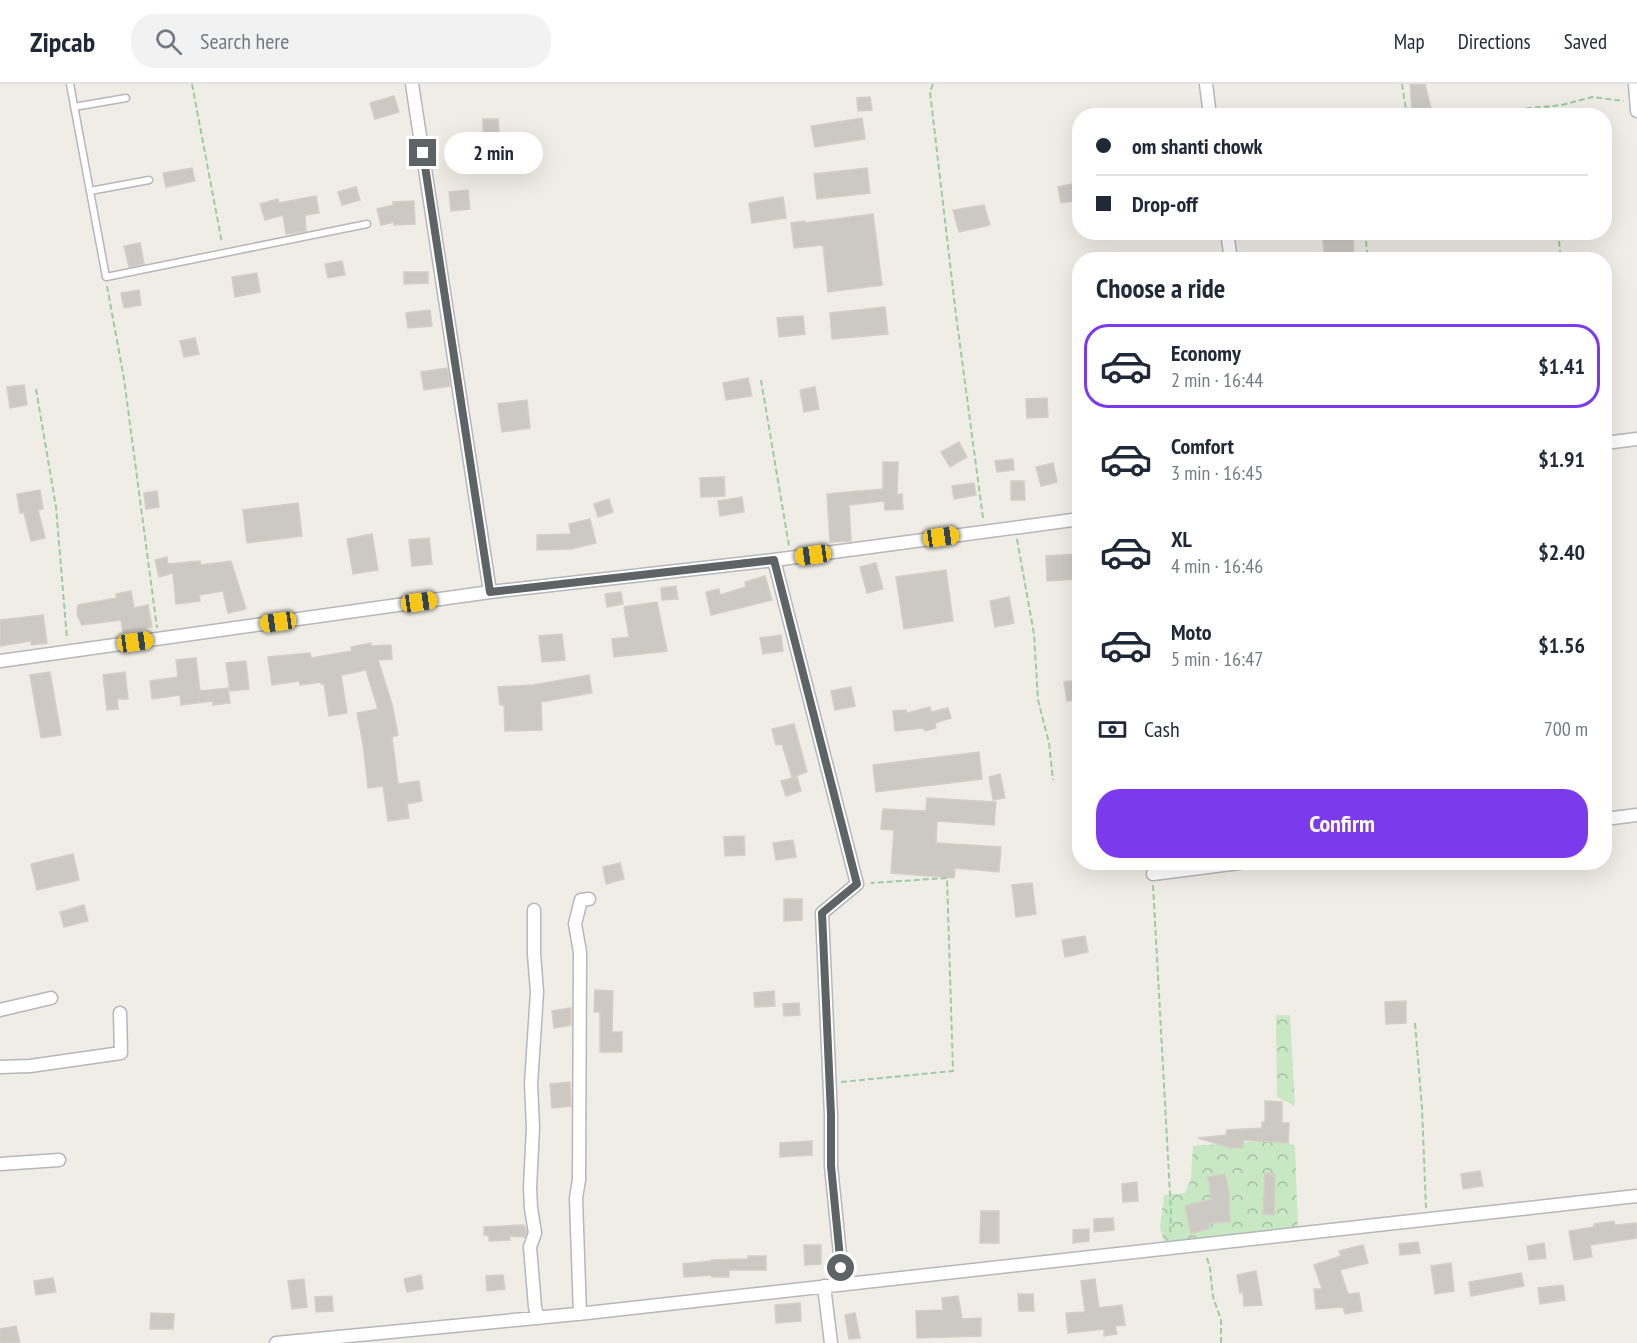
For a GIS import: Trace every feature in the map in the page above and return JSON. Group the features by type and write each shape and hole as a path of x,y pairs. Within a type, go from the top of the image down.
{"street":[{"path":"412,84 490,592"},
{"path":"1206,84 1209,108"},
{"path":"1635,84 1637,111"},
{"path":"1612,442 1637,439"},
{"path":"0,661 490,592 774,560 1072,520"},
{"path":"774,560 857,884 822,913 830,1083 831,1166 843,1284"},
{"path":"1612,818 1637,815"},
{"path":"1153,874 1184,870"},
{"path":"580,1314 576,1198 579,1180 580,952 575,924 581,900 589,898"},
{"path":"534,909 537,992 531,1084 533,1127 530,1188 535,1233 530,1247 538,1318"},
{"path":"0,1010 51,998"},
{"path":"0,1067 121,1053 120,1013"},
{"path":"0,1164 59,1160"},
{"path":"276,1343 346,1340 1637,1196"},
{"path":"824,1286 831,1343"}],"lane":[{"path":"70,84 106,277 367,224"},
{"path":"74,107 126,98"},
{"path":"90,191 149,180"}],"path":[{"path":"192,84 224,253"},
{"path":"933,84 930,92 931,104 984,532"},
{"path":"1402,84 1406,108"},
{"path":"1527,108 1562,105 1592,97 1636,102"},
{"path":"106,277 124,379 158,638"},
{"path":"761,380 792,557"},
{"path":"36,390 56,507 68,651"},
{"path":"1016,527 1018,551 1028,592 1034,634 1038,700 1049,743 1053,780"},
{"path":"1153,874 1170,1191 1169,1247"},
{"path":"830,1083 953,1071 947,878 857,884"},
{"path":"1415,1023 1422,1107 1425,1219"},
{"path":"1203,1243 1210,1268 1213,1297 1221,1320 1221,1343"}],"green space":[{"path":"1276,1015 1290,1015 1295,1106 1277,1097"},
{"path":"1261,1141 1288,1143 1295,1146 1298,1231 1165,1246 1160,1227 1164,1195 1185,1193 1191,1179 1193,1146"}],"building":[{"path":"1410,84 1425,84 1431,108 1412,108"},
{"path":"394,96 399,112 375,119 370,103"},
{"path":"870,97 872,110 858,111 857,98"},
{"path":"862,118 865,139 815,147 811,126"},
{"path":"483,119 498,119 501,161 487,163 483,139"},
{"path":"192,168 195,181 166,187 163,173"},
{"path":"867,168 870,193 817,199 814,174"},
{"path":"1072,184 1072,201 1061,203 1058,187"},
{"path":"356,187 360,200 342,205 338,192"},
{"path":"468,190 470,209 451,211 449,192"},
{"path":"316,196 319,213 305,215 306,231 286,234 283,215 265,220 260,204 278,199 279,203"},
{"path":"783,197 786,218 752,223 749,203"},
{"path":"414,201 415,224 394,225 394,222 381,225 377,209 393,205 393,202"},
{"path":"984,205 990,225 959,232 953,210"},
{"path":"873,214 882,285 828,292 823,245 794,248 791,223"},
{"path":"1323,240 1353,240 1354,252 1324,252"},
{"path":"140,243 144,264 129,267 124,246"},
{"path":"342,261 345,275 328,278 325,264"},
{"path":"404,272 428,272 428,283 404,284"},
{"path":"257,273 260,292 235,297 232,277"},
{"path":"139,290 141,305 124,308 121,293"},
{"path":"885,307 888,334 832,339 830,313"},
{"path":"430,310 432,326 408,328 406,313"},
{"path":"803,316 805,334 779,337 777,318"},
{"path":"195,338 199,354 184,357 180,341"},
{"path":"447,368 450,386 424,390 421,372"},
{"path":"748,378 752,396 726,400 723,383"},
{"path":"24,385 27,405 10,408 7,387"},
{"path":"815,387 819,409 804,412 800,390"},
{"path":"1047,398 1048,417 1027,418 1026,399"},
{"path":"527,400 530,428 502,432 498,404"},
{"path":"959,442 967,457 950,467 941,452"},
{"path":"1013,459 1014,470 997,472 995,461"},
{"path":"883,462 898,462 897,495 902,494 903,509 885,510 884,501 849,505 851,541 830,542 827,494 883,489"},
{"path":"1053,463 1057,482 1041,486 1036,467"},
{"path":"724,477 725,496 701,497 700,478"},
{"path":"1011,481 1024,481 1025,500 1011,500"},
{"path":"974,483 976,495 954,499 952,486"},
{"path":"40,490 43,509 38,510 45,538 31,541 24,513 20,513 17,494"},
{"path":"157,491 159,507 146,509 144,493"},
{"path":"742,497 744,512 720,516 718,501"},
{"path":"609,499 613,512 598,517 594,504"},
{"path":"298,503 302,536 247,543 243,510"},
{"path":"590,519 596,543 571,549 537,550 537,535 571,534 569,524"},
{"path":"372,534 378,570 353,574 347,539"},
{"path":"429,538 432,564 412,566 409,540"},
{"path":"1072,554 1072,579 1047,581 1046,556"},
{"path":"167,557 168,564 200,561 201,565 231,561 246,609 228,613 223,591 199,595 200,601 176,604 173,573 159,577 155,560"},
{"path":"876,563 883,589 867,593 860,567"},
{"path":"946,570 953,621 904,629 896,577"},
{"path":"765,576 772,600 711,615 706,592 719,589 720,595 746,587 745,582"},
{"path":"676,586 678,599 662,600 661,588"},
{"path":"131,591 134,608 148,605 152,627 123,632 121,620 82,625 77,615 78,605 117,598 116,594"},
{"path":"621,592 623,604 607,607 605,594"},
{"path":"1009,597 1014,623 995,627 990,601"},
{"path":"657,602 667,651 614,657 612,639 629,637 624,607"},
{"path":"43,615 47,643 31,645 31,641 0,646 0,620"},
{"path":"562,634 565,660 542,662 539,636"},
{"path":"781,635 783,651 763,654 760,638"},
{"path":"371,643 371,646 391,645 392,659 378,660 392,704 398,735 392,737 398,784 419,781 422,801 407,804 409,818 388,821 383,786 368,788 357,713 378,709 366,670 341,675 347,713 329,716 324,684 321,682 300,685 299,681 272,685 268,657 310,653 311,658 352,651 351,647"},
{"path":"196,658 200,691 228,688 230,703 213,705 213,701 181,705 180,695 152,699 150,681 178,677 176,660"},
{"path":"246,661 249,689 230,691 226,663"},
{"path":"50,672 61,735 41,738 30,675"},
{"path":"125,672 128,699 117,699 118,709 107,710 103,675"},
{"path":"589,675 592,693 541,702 542,730 505,731 504,705 500,705 498,687 533,685"},
{"path":"1072,681 1072,700 1067,701 1064,682"},
{"path":"851,687 855,706 835,710 831,691"},
{"path":"930,707 931,712 948,708 951,718 935,723 936,728 925,731 924,728 895,731 893,711 906,710 907,713"},
{"path":"794,724 807,772 792,777 782,744 776,745 772,729"},
{"path":"979,752 982,779 876,792 873,765"},
{"path":"1000,774 1005,798 993,800 989,777"},
{"path":"797,777 801,791 786,796 781,781"},
{"path":"927,798 996,802 994,825 937,821 936,843 1001,847 999,872 955,868 954,878 891,873 894,830 881,829 883,809 926,811"},
{"path":"744,836 745,855 725,856 724,837"},
{"path":"793,840 796,857 776,860 773,843"},
{"path":"73,854 79,880 37,890 31,864"},
{"path":"620,863 624,879 606,884 603,867"},
{"path":"1032,883 1036,914 1016,917 1012,885"},
{"path":"784,899 802,899 802,920 784,921"},
{"path":"84,905 88,921 64,927 60,912"},
{"path":"1085,936 1088,952 1065,957 1062,940"},
{"path":"595,990 613,991 612,1032 622,1032 622,1052 600,1052 600,1012 594,1012"},
{"path":"774,991 775,1006 755,1007 754,993"},
{"path":"1406,1001 1406,1023 1386,1024 1385,1002"},
{"path":"799,1003 800,1015 784,1016 783,1004"},
{"path":"571,1008 571,1025 554,1028 552,1011"},
{"path":"570,1082 571,1106 552,1108 550,1084"},
{"path":"1265,1101 1282,1102 1282,1123 1289,1123 1288,1143 1243,1140 1243,1148 1231,1148 1198,1138 1226,1135 1227,1130 1262,1128 1262,1122 1265,1122"},
{"path":"812,1141 812,1155 780,1157 780,1143"},
{"path":"1480,1171 1483,1186 1463,1189 1461,1174"},
{"path":"1265,1173 1275,1174 1274,1215 1263,1214"},
{"path":"1225,1174 1229,1193 1230,1222 1208,1223 1209,1229 1191,1233 1185,1206 1212,1199 1208,1177"},
{"path":"1137,1182 1138,1201 1123,1202 1122,1184"},
{"path":"981,1211 999,1211 999,1243 980,1243"},
{"path":"1113,1218 1114,1230 1094,1232 1094,1219"},
{"path":"1614,1221 1615,1225 1637,1223 1637,1238 1590,1245 1592,1257 1574,1260 1569,1231"},
{"path":"524,1225 527,1232 525,1237 510,1236 510,1240 489,1241 489,1236 484,1235 484,1227"},
{"path":"1089,1229 1089,1241 1073,1243 1073,1230"},
{"path":"1418,1242 1420,1253 1400,1255 1399,1244"},
{"path":"1544,1243 1546,1258 1529,1260 1527,1246"},
{"path":"804,1245 821,1245 821,1264 805,1265"},
{"path":"1363,1245 1368,1263 1340,1270 1348,1294 1359,1293 1362,1311 1345,1314 1343,1307 1316,1309 1314,1289 1322,1289 1314,1265 1341,1256 1339,1251"},
{"path":"748,1256 766,1256 766,1270 729,1270 729,1277 712,1277 712,1275 684,1277 683,1264 748,1259"},
{"path":"1451,1263 1454,1291 1435,1294 1431,1266"},
{"path":"1256,1271 1262,1305 1244,1306 1243,1292 1240,1293 1237,1275"},
{"path":"1521,1273 1524,1286 1471,1296 1469,1282"},
{"path":"421,1275 423,1289 407,1292 404,1279"},
{"path":"503,1275 505,1289 487,1291 486,1276"},
{"path":"53,1278 56,1292 36,1295 34,1281"},
{"path":"304,1279 307,1307 292,1309 288,1281"},
{"path":"1095,1279 1099,1308 1122,1305 1125,1325 1115,1326 1117,1334 1104,1336 1104,1329 1068,1333 1066,1313 1085,1312 1081,1281"},
{"path":"1563,1285 1565,1300 1540,1304 1538,1288"},
{"path":"1018,1294 1033,1294 1034,1311 1019,1311"},
{"path":"332,1296 333,1311 316,1312 315,1297"},
{"path":"958,1296 962,1319 981,1318 981,1336 917,1338 916,1311 943,1310 942,1298"},
{"path":"800,1303 801,1321 776,1323 775,1305"},
{"path":"151,1313 174,1314 173,1329 150,1329"},
{"path":"855,1313 860,1338 849,1339 845,1315"},
{"path":"16,1326 20,1343 0,1343 0,1329"}],"route":[{"path":"423,153 490,592 774,560 857,884 822,913 831,1115 831,1166 841,1268"}]}
